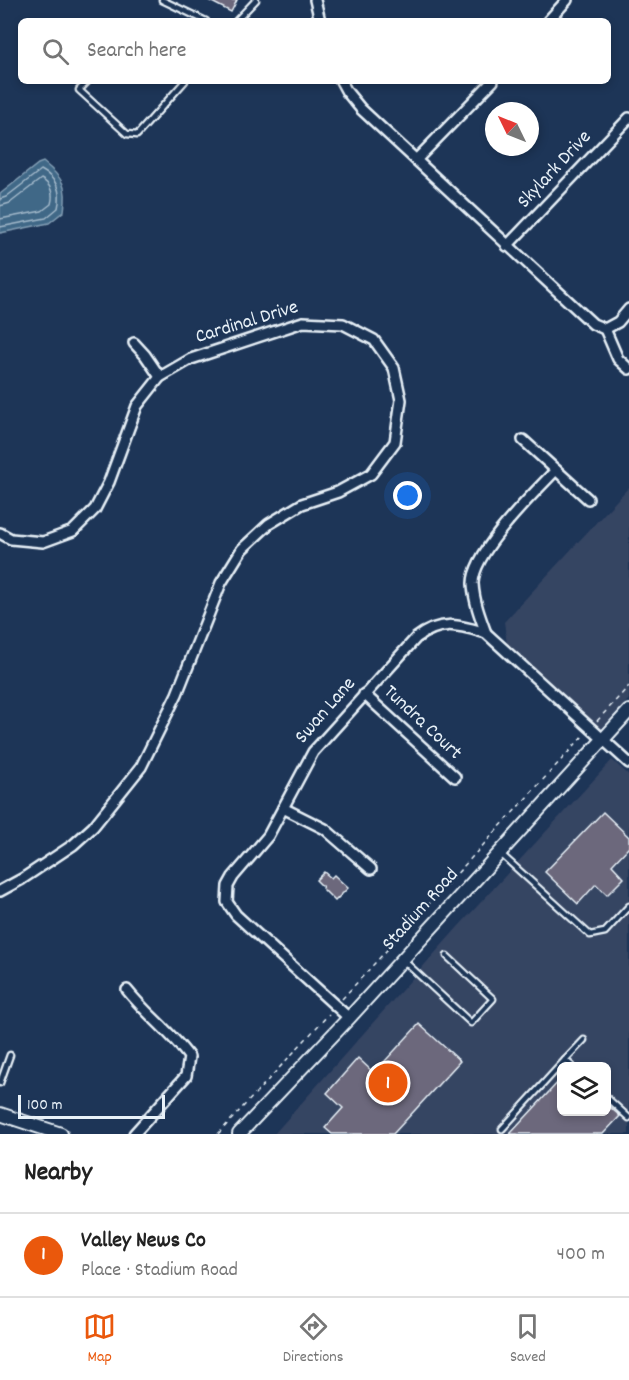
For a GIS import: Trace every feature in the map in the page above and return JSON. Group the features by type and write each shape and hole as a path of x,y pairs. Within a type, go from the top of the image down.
{"street":[{"path":"315,0 319,18"},
{"path":"551,18 567,0"},
{"path":"343,84 361,109 507,246 593,324 605,329 618,359 629,369"},
{"path":"416,160 490,84"},
{"name":"Skylark Drive","path":"507,246 629,118"},
{"path":"605,329 618,321 629,309"},
{"name":"Cardinal Drive","path":"0,533 11,538 43,542 73,531 95,509 109,482 137,406 160,377 191,359 303,322 343,324 374,340 394,368 401,400 395,442 371,474 338,492 302,504 269,524 242,549 221,583 177,694 141,767 108,810 80,839 22,879 0,891"},
{"path":"134,343 160,377"},
{"path":"523,440 588,499"},
{"path":"486,633 475,602 473,582 475,570 481,557 506,526 556,470"},
{"name":"Swan Lane","path":"349,1018 236,915 227,902 228,886 233,877 263,845 313,752 416,638 436,626 457,625 486,633 629,763"},
{"name":"Tundra Court","path":"364,694 455,777"},
{"name":"Stadium Road","path":"239,1134 349,1018 629,711"},
{"path":"283,808 325,829 371,869"},
{"path":"127,990 141,1007 175,1038 189,1057 186,1076 134,1134"},
{"path":"0,1114 61,1134"}],"lane":[{"path":"162,0 200,18"},
{"path":"239,18 256,0"},
{"path":"85,84 79,90 132,136 137,135 182,84"},
{"path":"500,853 590,934 605,932 629,906"},
{"path":"402,959 471,1023 493,999 447,956"},
{"path":"502,1129 584,1040"},
{"path":"0,1083 10,1054"},
{"path":"611,1102 629,1118"}],"path":[{"path":"218,1134 629,686"}],"shaded area":[{"path":"629,487 629,699 601,729 507,644 504,622"},
{"path":"612,760 629,775 629,1134 274,1134 458,927"}],"water":[{"path":"43,162 62,183 65,195 64,211 49,223 0,233 0,194"}],"building":[{"path":"208,0 237,0 231,12"},
{"path":"603,812 629,837 629,847 612,865 624,878 607,895 596,884 578,904 545,872"},
{"path":"324,872 331,878 334,875 348,888 335,901 316,880"},
{"path":"419,1024 460,1061 393,1134 332,1134 325,1128 343,1108 327,1093 358,1058 374,1073"},
{"path":"557,1083 557,1116 611,1116 611,1108 620,1116 603,1134 510,1134"}],"place":[{"name":"Valley News Co","path":"388,1083"}]}
